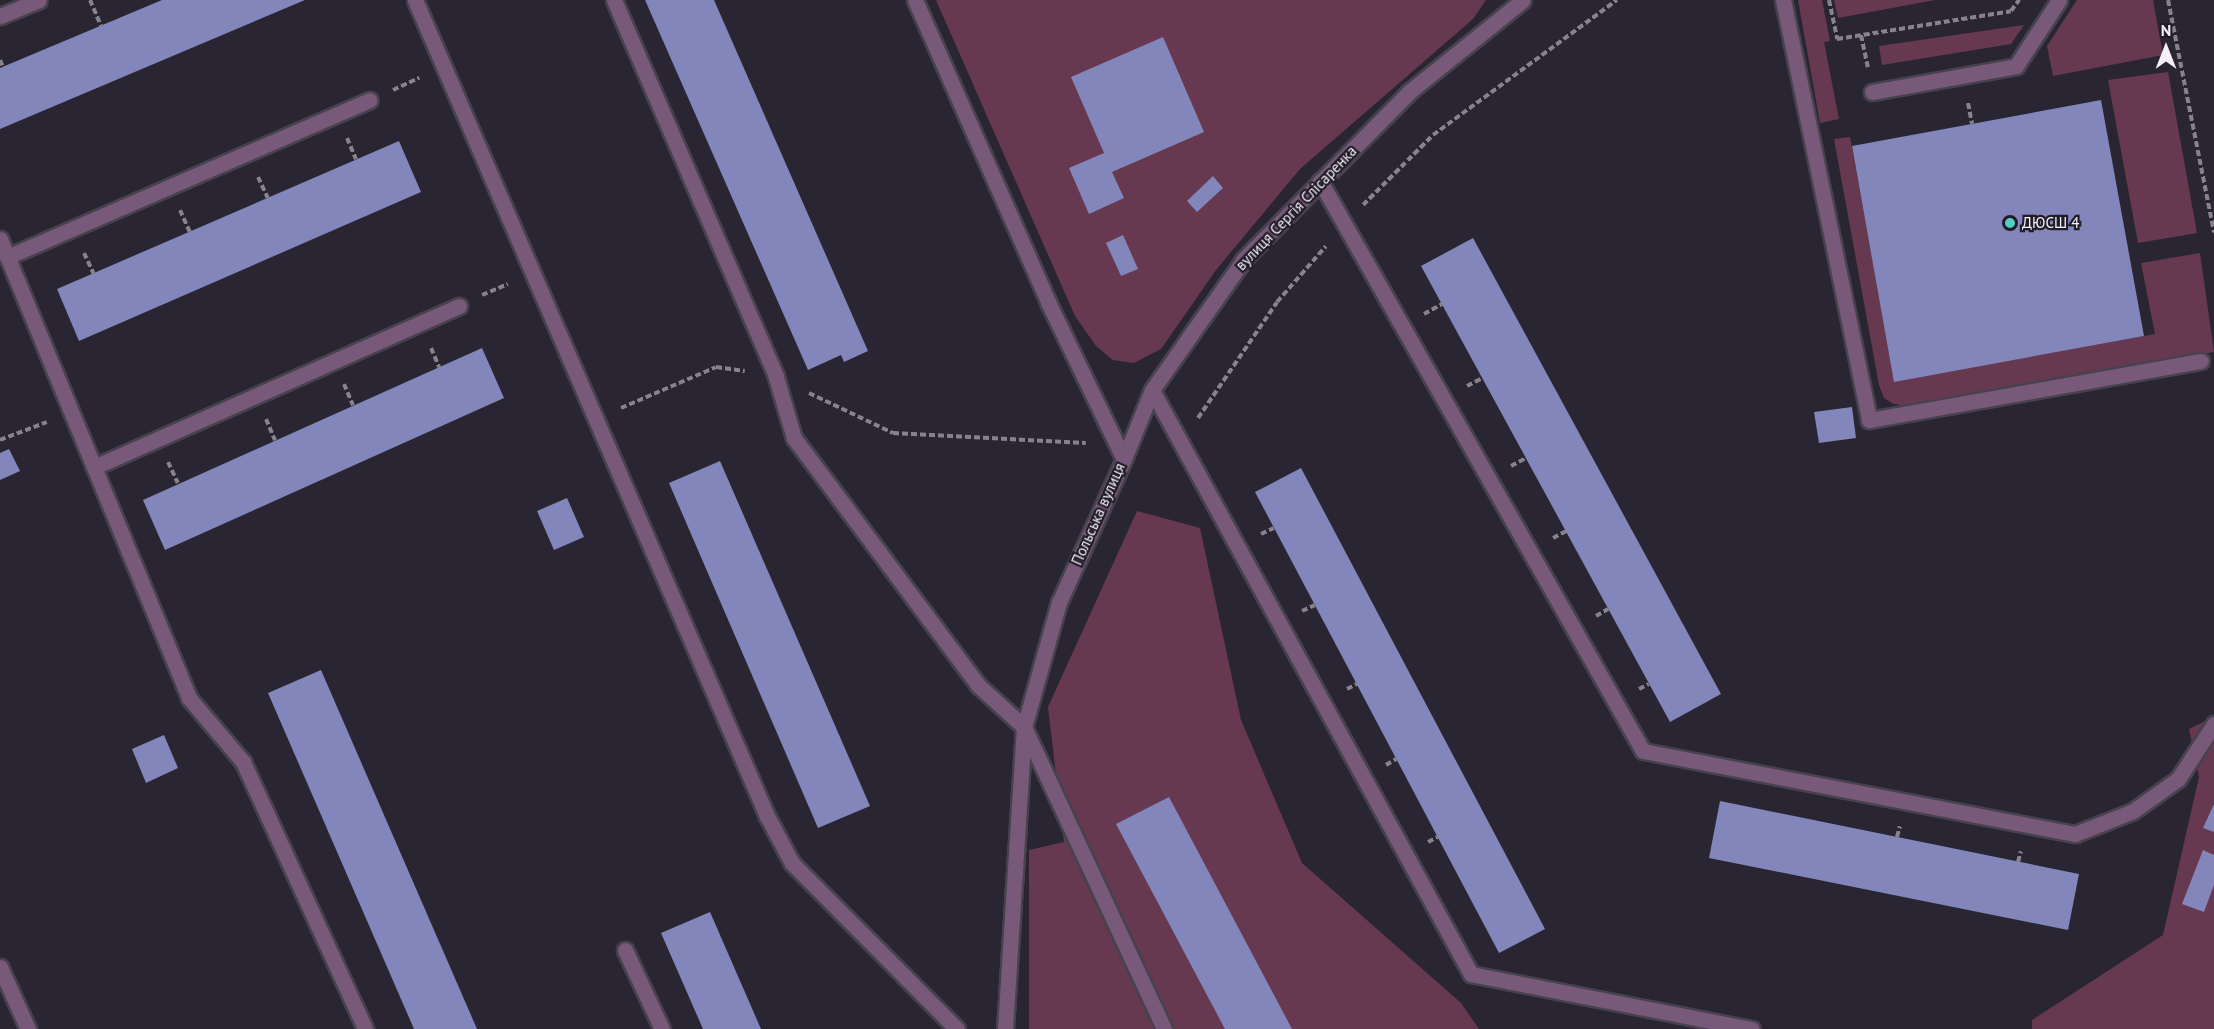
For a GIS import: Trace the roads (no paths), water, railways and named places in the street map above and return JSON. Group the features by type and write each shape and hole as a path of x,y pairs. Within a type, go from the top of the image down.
{"street":[{"path":"0,16 39,0"},
{"path":"415,0 531,274 767,816 792,864 957,1029"},
{"path":"614,0 776,376 794,438 978,685 1024,727 1164,1029"},
{"name":"Польська вулиця","path":"915,0 1048,302 1124,459 1059,602 1024,727 1005,1029"},
{"name":"вулиця Сергія Слісаренка","path":"1124,459 1152,390 1245,259 1409,92 1523,0"},
{"path":"1783,0 1869,420 2201,362"},
{"path":"1872,92 2016,66 2059,0"},
{"path":"8,257 369,100"},
{"path":"1320,181 1643,751 2075,834 2133,811 2178,779 2214,724"},
{"path":"0,239 189,698 243,762 365,1029"},
{"path":"94,467 459,306"},
{"path":"1152,390 1471,974 1752,1029"},
{"path":"625,950 662,1029"},
{"path":"0,967 28,1029"}],"place":[{"name":"ДЮСШ 4","path":"2010,223"}]}
